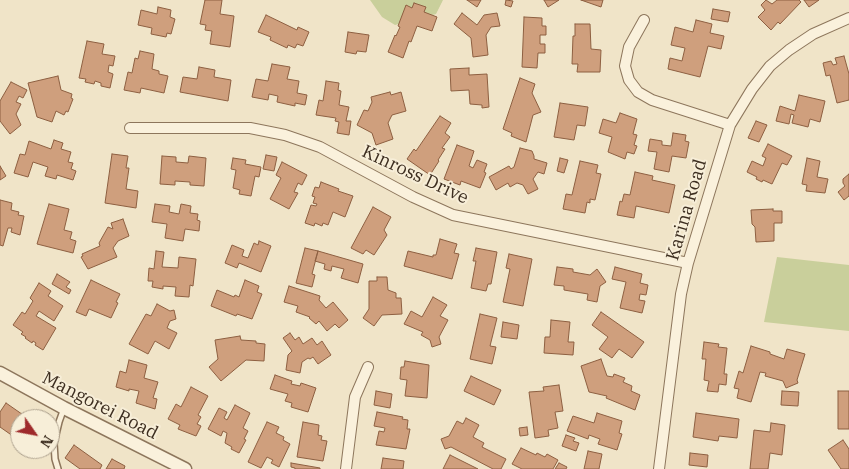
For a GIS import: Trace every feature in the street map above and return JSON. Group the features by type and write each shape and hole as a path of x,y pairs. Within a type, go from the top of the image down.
{"street":[{"name":"Karina Road","path":"659,469 681,294 688,263 730,125 752,89 770,66 813,34 849,18"},
{"path":"644,20 629,47 625,66 629,80 638,92 652,100 730,125"},
{"name":"Kinross Drive","path":"130,128 250,128 285,135 320,147 414,197 453,215 688,263"},
{"path":"346,469 355,396 368,367"},
{"name":"Mangorei Road","path":"0,373 64,408 185,469"}],"lane":[{"path":"58,469 54,450 55,436 64,408"}],"green space":[{"path":"370,0 443,0 436,14 395,25 382,17"},
{"path":"777,257 849,265 849,331 764,322"}],"building":[{"path":"205,0 222,0 220,14 234,16 230,47 210,44 212,31 205,30 206,25 200,24"},
{"path":"467,0 481,0 477,7"},
{"path":"506,0 513,1 511,7 505,5"},
{"path":"544,0 559,0 548,7"},
{"path":"581,0 603,0 601,7"},
{"path":"766,0 772,4 777,0 799,0 801,2 780,24 778,22 771,30 758,17 765,10 761,5"},
{"path":"804,0 819,0 809,7"},
{"path":"414,3 426,7 424,12 437,17 432,31 417,26 403,58 388,52 400,27 398,26 406,5 412,8"},
{"path":"158,7 171,10 170,17 175,19 171,34 167,33 166,37 151,34 152,28 138,25 141,10 157,14"},
{"path":"713,9 730,12 728,22 711,19"},
{"path":"462,13 477,25 484,15 497,13 500,26 491,27 486,35 488,55 473,57 471,38 454,24"},
{"path":"266,15 297,30 298,27 309,32 303,46 297,44 295,48 288,45 287,48 270,40 271,37 258,32"},
{"path":"524,17 542,18 542,26 546,26 546,35 540,35 540,44 545,44 545,53 538,53 537,68 522,67"},
{"path":"696,20 712,24 710,33 724,36 721,49 708,46 700,77 668,69 670,58 682,61 685,48 671,45 675,27 693,32"},
{"path":"575,24 590,24 591,49 601,50 600,72 577,72 578,64 572,64"},
{"path":"348,32 369,35 366,52 357,51 356,54 345,52"},
{"path":"87,41 104,44 102,54 115,56 113,66 109,65 108,72 113,74 110,88 101,86 101,83 95,81 94,84 85,82 86,79 79,78"},
{"path":"140,51 154,54 152,69 159,71 159,74 168,76 164,93 141,88 140,93 124,90 128,72 132,73 135,58 138,59"},
{"path":"844,56 849,74 849,100 837,103 830,75 826,76 823,63 831,61 833,65 837,64 835,58"},
{"path":"272,64 290,67 287,79 299,81 297,93 307,95 305,105 295,103 295,106 277,102 278,96 269,94 268,100 252,97 256,79 268,81"},
{"path":"199,67 215,70 214,77 231,80 228,101 180,92 183,77 197,79"},
{"path":"469,68 469,75 487,74 489,107 482,108 482,105 470,104 469,90 451,91 450,69"},
{"path":"58,76 61,90 72,94 71,98 73,99 68,112 66,111 64,115 56,111 52,122 37,117 28,83"},
{"path":"520,78 535,84 532,93 541,112 533,115 526,142 511,136 512,133 503,129"},
{"path":"326,81 339,83 338,90 341,91 339,105 349,107 346,121 351,121 349,135 337,133 339,122 335,121 336,118 316,115 319,100 323,101"},
{"path":"11,82 27,90 23,98 19,96 16,102 21,104 16,114 21,125 10,134 0,121 0,101"},
{"path":"390,92 391,95 401,92 406,111 392,115 388,123 393,139 376,145 372,133 357,125 364,110 368,111 372,102 371,97"},
{"path":"799,95 825,101 820,122 810,119 808,127 792,123 794,115 791,114 789,124 776,121 780,106 795,111"},
{"path":"560,103 588,107 585,126 577,125 574,140 554,137"},
{"path":"620,113 637,119 633,134 637,135 634,145 637,146 634,154 627,152 625,159 608,152 612,137 599,133 603,119 616,123"},
{"path":"440,116 451,123 445,133 450,137 442,148 445,149 430,175 407,159 414,149 416,151"},
{"path":"756,121 767,125 759,142 748,138"},
{"path":"673,133 686,135 685,141 689,142 686,158 672,156 669,172 654,169 657,152 648,151 650,139 662,141 662,145 671,146"},
{"path":"54,140 63,143 61,149 71,152 68,162 73,163 71,169 76,171 73,180 57,175 56,179 45,176 48,167 33,162 28,177 14,173 20,154 25,155 29,141 51,149"},
{"path":"768,144 792,156 787,165 782,163 772,184 763,180 762,182 747,172 752,161 763,166 766,158 762,156"},
{"path":"457,145 474,151 469,166 473,168 477,160 487,164 484,172 486,173 480,188 461,181 460,185 444,179"},
{"path":"520,148 532,151 534,159 547,163 544,174 538,172 533,179 538,189 528,194 523,185 517,183 510,187 508,183 496,190 489,177 509,166 511,169 514,167"},
{"path":"112,154 128,156 126,168 129,168 126,189 138,191 136,208 105,203"},
{"path":"266,155 277,157 274,171 263,169"},
{"path":"162,156 176,157 176,162 188,163 189,156 206,158 204,186 190,185 190,182 175,181 175,185 160,184"},
{"path":"233,158 246,160 245,164 261,167 259,177 255,176 251,196 239,194 240,190 233,188 236,170 231,169"},
{"path":"560,158 568,160 564,173 557,171"},
{"path":"807,158 820,161 817,177 828,179 825,193 806,191 807,185 802,184"},
{"path":"580,161 598,165 596,173 601,174 595,200 590,199 590,203 587,202 585,213 563,209 566,194 572,195"},
{"path":"282,162 307,175 302,185 298,183 294,192 298,193 289,209 270,199 281,178 276,175"},
{"path":"0,166 6,176 0,180"},
{"path":"635,172 653,176 652,180 675,185 669,213 636,206 634,218 617,215 620,201 622,202 624,194 630,195"},
{"path":"849,174 849,196 844,200 838,192 845,186 843,179"},
{"path":"321,182 353,196 345,217 333,212 328,225 323,223 322,226 315,223 314,226 305,223 311,205 316,206 317,204 313,203 315,197 312,196 315,187 319,188"},
{"path":"0,200 12,203 11,210 19,212 18,215 24,216 20,235 11,232 12,228 8,228 3,246 0,245"},
{"path":"49,204 69,209 64,230 72,232 70,239 76,241 73,253 37,244"},
{"path":"155,204 170,206 169,212 179,214 181,204 191,206 190,213 198,214 197,220 200,221 199,231 185,229 183,241 165,238 167,224 152,222"},
{"path":"373,207 391,217 384,230 387,235 374,255 366,250 363,254 351,248"},
{"path":"773,209 773,211 782,211 782,223 774,223 774,241 756,242 751,210"},
{"path":"123,219 129,236 118,241 113,248 117,257 88,269 81,257 83,256 82,254 100,246 99,243 108,227 113,229 111,223"},
{"path":"440,239 457,244 454,253 459,254 452,279 404,266 408,251 433,257 433,255 436,255"},
{"path":"259,241 271,246 261,272 239,263 237,268 225,263 232,245 244,250 242,256 248,258 254,243 258,245"},
{"path":"305,248 318,251 312,274 315,275 312,287 296,283"},
{"path":"476,248 497,252 491,284 488,284 486,291 471,288 476,261 473,261"},
{"path":"156,251 164,252 162,267 178,268 179,257 196,259 193,286 190,285 189,297 175,296 176,287 163,286 163,289 152,287 153,281 148,281 149,268 154,269"},
{"path":"318,251 363,264 358,283 341,278 344,269 332,266 331,271 324,269 325,264 315,261"},
{"path":"509,254 532,259 523,306 503,302 510,269 506,268"},
{"path":"557,267 573,269 573,272 590,275 597,269 606,282 600,286 597,302 587,300 588,294 564,290 564,286 554,285"},
{"path":"615,267 642,274 640,283 648,285 646,295 640,294 639,300 645,301 642,313 620,308 626,282 612,279"},
{"path":"57,274 70,282 66,287 71,290 69,294 52,284"},
{"path":"377,277 387,277 388,290 396,293 396,298 401,298 402,314 382,315 374,326 363,318 369,309 369,281 377,281"},
{"path":"91,280 120,294 111,318 89,309 86,316 76,312"},
{"path":"245,280 259,286 257,292 262,294 252,319 237,314 236,316 211,306 217,290 234,297 235,295 239,297"},
{"path":"39,283 51,291 48,296 63,306 54,321 39,311 36,316 56,328 43,350 35,345 36,343 33,341 32,343 25,338 21,334 23,332 13,325 22,312 25,314 33,301 30,298"},
{"path":"289,286 320,296 319,300 326,308 333,302 348,320 339,328 335,324 327,331 319,321 316,324 310,317 296,312 298,306 284,302"},
{"path":"433,297 447,305 440,316 448,320 439,337 441,344 432,347 430,340 421,335 423,332 404,324 411,311 422,317"},
{"path":"157,304 170,311 174,310 176,319 170,321 167,328 177,333 169,349 155,341 148,354 129,344 146,314 151,316"},
{"path":"601,312 644,342 632,358 619,349 612,358 599,349 608,337 592,325"},
{"path":"480,314 497,318 490,346 496,347 492,364 470,359"},
{"path":"551,320 570,322 568,342 574,342 573,355 544,353 545,337 550,337"},
{"path":"503,322 519,325 517,339 501,337"},
{"path":"290,333 295,340 299,337 303,344 312,338 317,345 322,341 331,355 318,364 313,357 308,358 302,362 300,373 286,370 288,355 292,351 283,338"},
{"path":"240,336 241,340 265,344 264,361 246,360 221,381 209,367 218,359 215,340"},
{"path":"704,342 719,344 718,347 727,348 724,374 727,374 726,385 719,384 718,392 707,391 709,381 704,380 706,359 702,359"},
{"path":"751,346 784,359 787,349 805,354 797,380 798,383 786,388 783,381 765,376 766,373 760,372 751,402 737,398 739,389 734,388 739,371 743,373"},
{"path":"601,359 607,376 613,377 614,374 625,378 623,382 632,386 631,391 640,395 635,410 606,398 607,396 589,392 581,366"},
{"path":"129,360 147,365 144,378 158,382 153,398 157,399 155,409 136,403 139,391 129,389 129,391 116,387 120,371 126,373"},
{"path":"405,361 429,365 427,398 405,396 407,380 400,379 401,367 404,367"},
{"path":"275,375 292,381 291,384 300,386 301,383 316,388 308,412 291,407 292,403 285,401 288,394 270,389"},
{"path":"471,376 501,390 494,405 464,391"},
{"path":"559,385 563,411 555,412 558,428 548,430 549,436 535,438 529,392 544,391 543,387"},
{"path":"191,387 208,396 198,415 201,417 197,424 201,426 196,436 178,429 180,425 168,419 176,404 181,407"},
{"path":"376,391 392,394 390,408 374,405"},
{"path":"782,391 799,392 798,406 781,405"},
{"path":"838,391 849,391 849,429 838,429"},
{"path":"6,403 15,409 10,409 10,434 0,427 0,412"},
{"path":"235,405 250,413 243,428 248,431 244,439 246,440 239,453 225,443 227,433 223,431 221,436 208,429 219,408 227,412 224,418 227,420"},
{"path":"377,412 403,417 402,419 408,420 407,429 410,429 406,449 376,445 379,431 384,432 385,428 374,426"},
{"path":"597,413 622,421 619,433 622,434 617,450 598,444 600,439 589,435 588,439 567,431 573,416 594,423"},
{"path":"696,413 739,419 737,438 719,436 718,441 693,437"},
{"path":"466,418 479,425 473,437 484,443 482,447 506,459 501,469 493,469 451,447 445,449 441,439 449,436 457,421 463,424"},
{"path":"267,422 279,427 276,433 284,437 283,440 290,444 279,467 271,463 273,460 267,457 261,468 248,462"},
{"path":"303,422 319,425 318,435 322,436 321,440 327,441 323,461 297,457"},
{"path":"771,423 785,425 782,455 770,453 768,469 750,469 754,430 770,432"},
{"path":"527,427 528,435 520,436 519,428"},
{"path":"566,435 575,438 573,441 579,443 576,451 562,446"},
{"path":"843,440 849,449 849,469 841,469 828,450"},
{"path":"74,445 102,465 100,469 80,469 65,458"},
{"path":"521,448 536,455 537,453 545,457 547,454 558,460 553,469 522,469 512,464"},
{"path":"588,451 602,454 599,469 584,469"},
{"path":"690,453 708,455 707,467 689,465"},
{"path":"450,455 478,469 443,469"},
{"path":"383,458 404,461 403,469 381,469"},
{"path":"112,459 125,466 124,469 106,469"},
{"path":"291,463 320,469 295,469 291,467"},
{"path":"559,463 567,467 566,469 555,469"}]}
